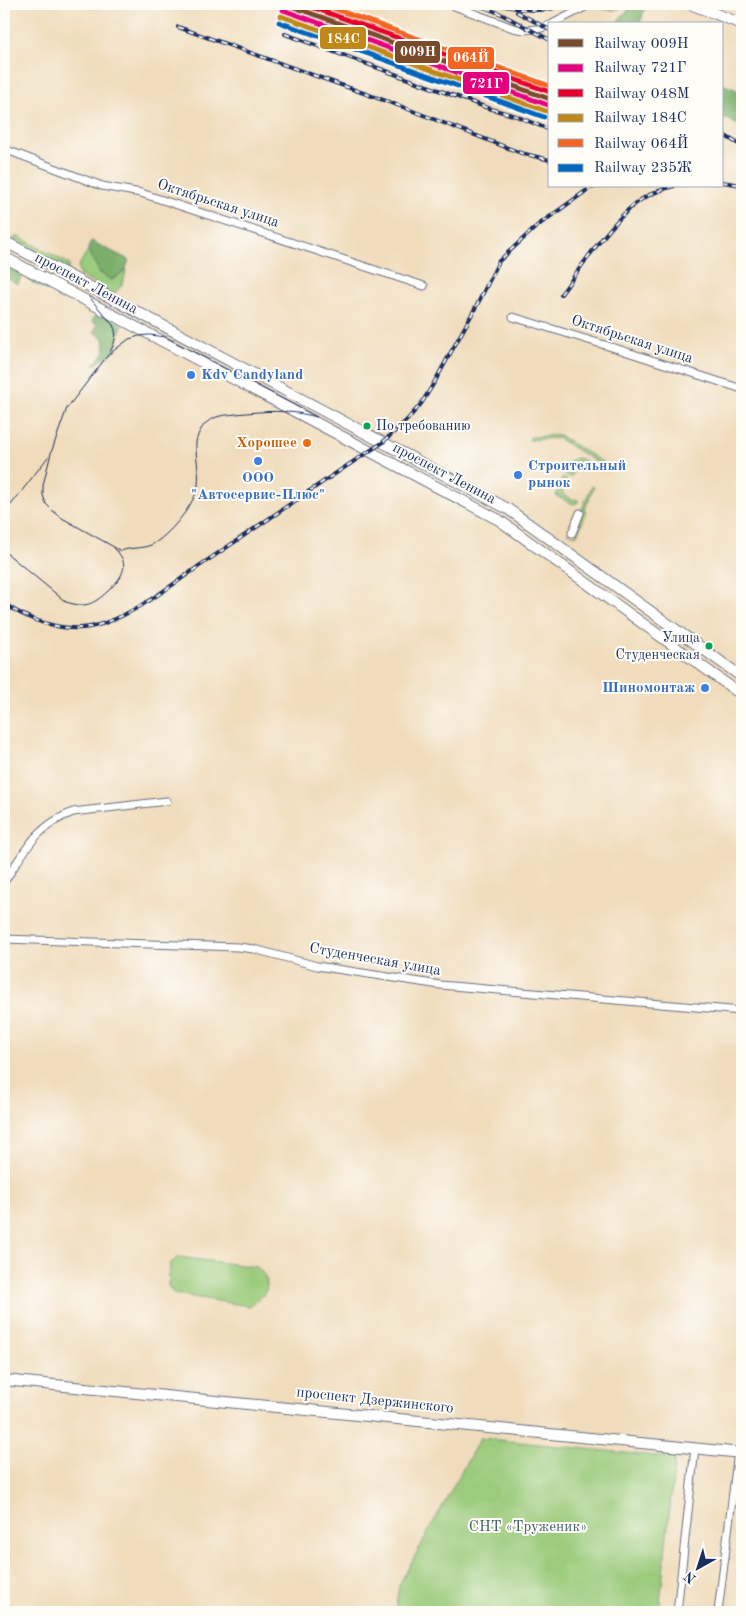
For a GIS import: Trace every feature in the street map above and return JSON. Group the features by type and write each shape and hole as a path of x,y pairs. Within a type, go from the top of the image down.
{"main road":[{"path":"690,4 742,24"},
{"name":"проспект Ленина","path":"4,242 508,509 742,677"},
{"name":"проспект Ленина","path":"4,257 500,520 742,694"},
{"name":"проспект Дзержинского","path":"4,1380 740,1453"}],"street":[{"path":"449,4 522,30 531,30 548,25"},
{"path":"555,22 588,5"},
{"name":"Октябрьская улица","path":"4,149 102,186 141,193 424,286"},
{"name":"Октябрьская улица","path":"513,317 742,390"},
{"path":"572,533 580,513"},
{"path":"4,882 31,842 58,818 73,812 167,801"},
{"name":"Студенческая улица","path":"4,939 238,947 254,949 317,966 440,985 742,1011"},
{"path":"677,1612 695,1448"},
{"path":"718,1612 740,1453"}],"green space":[{"path":"626,4 619,9 613,10 596,7 596,5"},
{"path":"634,4 646,4 641,22 618,22 619,19"},
{"path":"724,85 742,92 742,127 724,118"},
{"path":"15,237 19,237 69,264 69,269 66,272 13,241"},
{"path":"91,241 129,260 125,271 112,280 100,273 88,249"},
{"path":"88,250 100,273 112,280 126,271 122,284 113,294 80,276 78,267"},
{"path":"4,262 24,272 18,284 4,277"},
{"path":"33,276 52,287 48,291 29,281 28,278"},
{"path":"107,315 122,325 114,352 94,365 105,351 104,339 94,332 97,324 92,321 94,316 101,317"},
{"path":"559,435 610,467 608,471 558,438 529,440 530,437"},
{"path":"578,458 585,461 583,464 578,462 571,477 564,474 570,461"},
{"path":"562,478 567,480 562,494 579,501 577,503 573,504 556,496"},
{"path":"592,486 594,487 584,511 587,512 577,535 573,534 581,511"},
{"path":"178,1257 257,1267 266,1278 266,1288 261,1298 249,1306 174,1294 168,1286 170,1264"},
{"name":"СНТ «Труженик»","path":"480,1438 675,1458 659,1612 395,1612 399,1585"}],"tunnel":[{"path":"569,540 572,533"}],"tram line":[{"path":"89,297 115,329 115,338 110,352"},
{"path":"150,335 165,337 317,417 296,413 267,412 225,415 207,422 200,431 196,442 198,485 187,510 158,541 151,545 121,551 53,511 46,504 43,495 43,485 51,453 67,408 108,355 129,339 150,335"},
{"path":"4,514 48,457"},
{"path":"114,548 121,556 124,564 117,582"},
{"path":"4,551 66,602 73,604 84,605 97,600 121,577"}],"railway":[{"path":"476,4 499,13 548,39"},
{"path":"498,4 532,10 549,9 565,4"},
{"path":"517,12 548,29"},
{"path":"178,27 400,106 521,153 548,160"},
{"path":"285,34 485,107 516,116 548,129"},
{"path":"724,135 742,146"},
{"path":"724,182 742,185"},
{"path":"4,603 33,619 68,628 90,627 119,617 163,592 382,443 421,404 478,303 499,261 537,226 590,188"},
{"path":"561,294 598,243 631,207 642,199 668,188"}],"rail line":[{"name":"009Н","path":"285,4 548,98"},
{"name":"048М","path":"303,4 548,91"},
{"name":"064Й","path":"321,4 548,85"},
{"name":"721Г","path":"283,10 548,105"},
{"name":"184С","path":"281,16 546,111"},
{"name":"235Ж","path":"279,22 544,117"}],"place":[{"name":"Kdv Candyland","path":"191,375"},
{"name":"По требованию","path":"367,426"},
{"name":"Хорошее","path":"307,443"},
{"name":"ООО \"Автосервис-Плюс\"","path":"258,461"},
{"name":"Строительный рынок","path":"518,475"},
{"name":"Улица Студенческая","path":"709,646"},
{"name":"Шиномонтаж","path":"705,688"}]}
